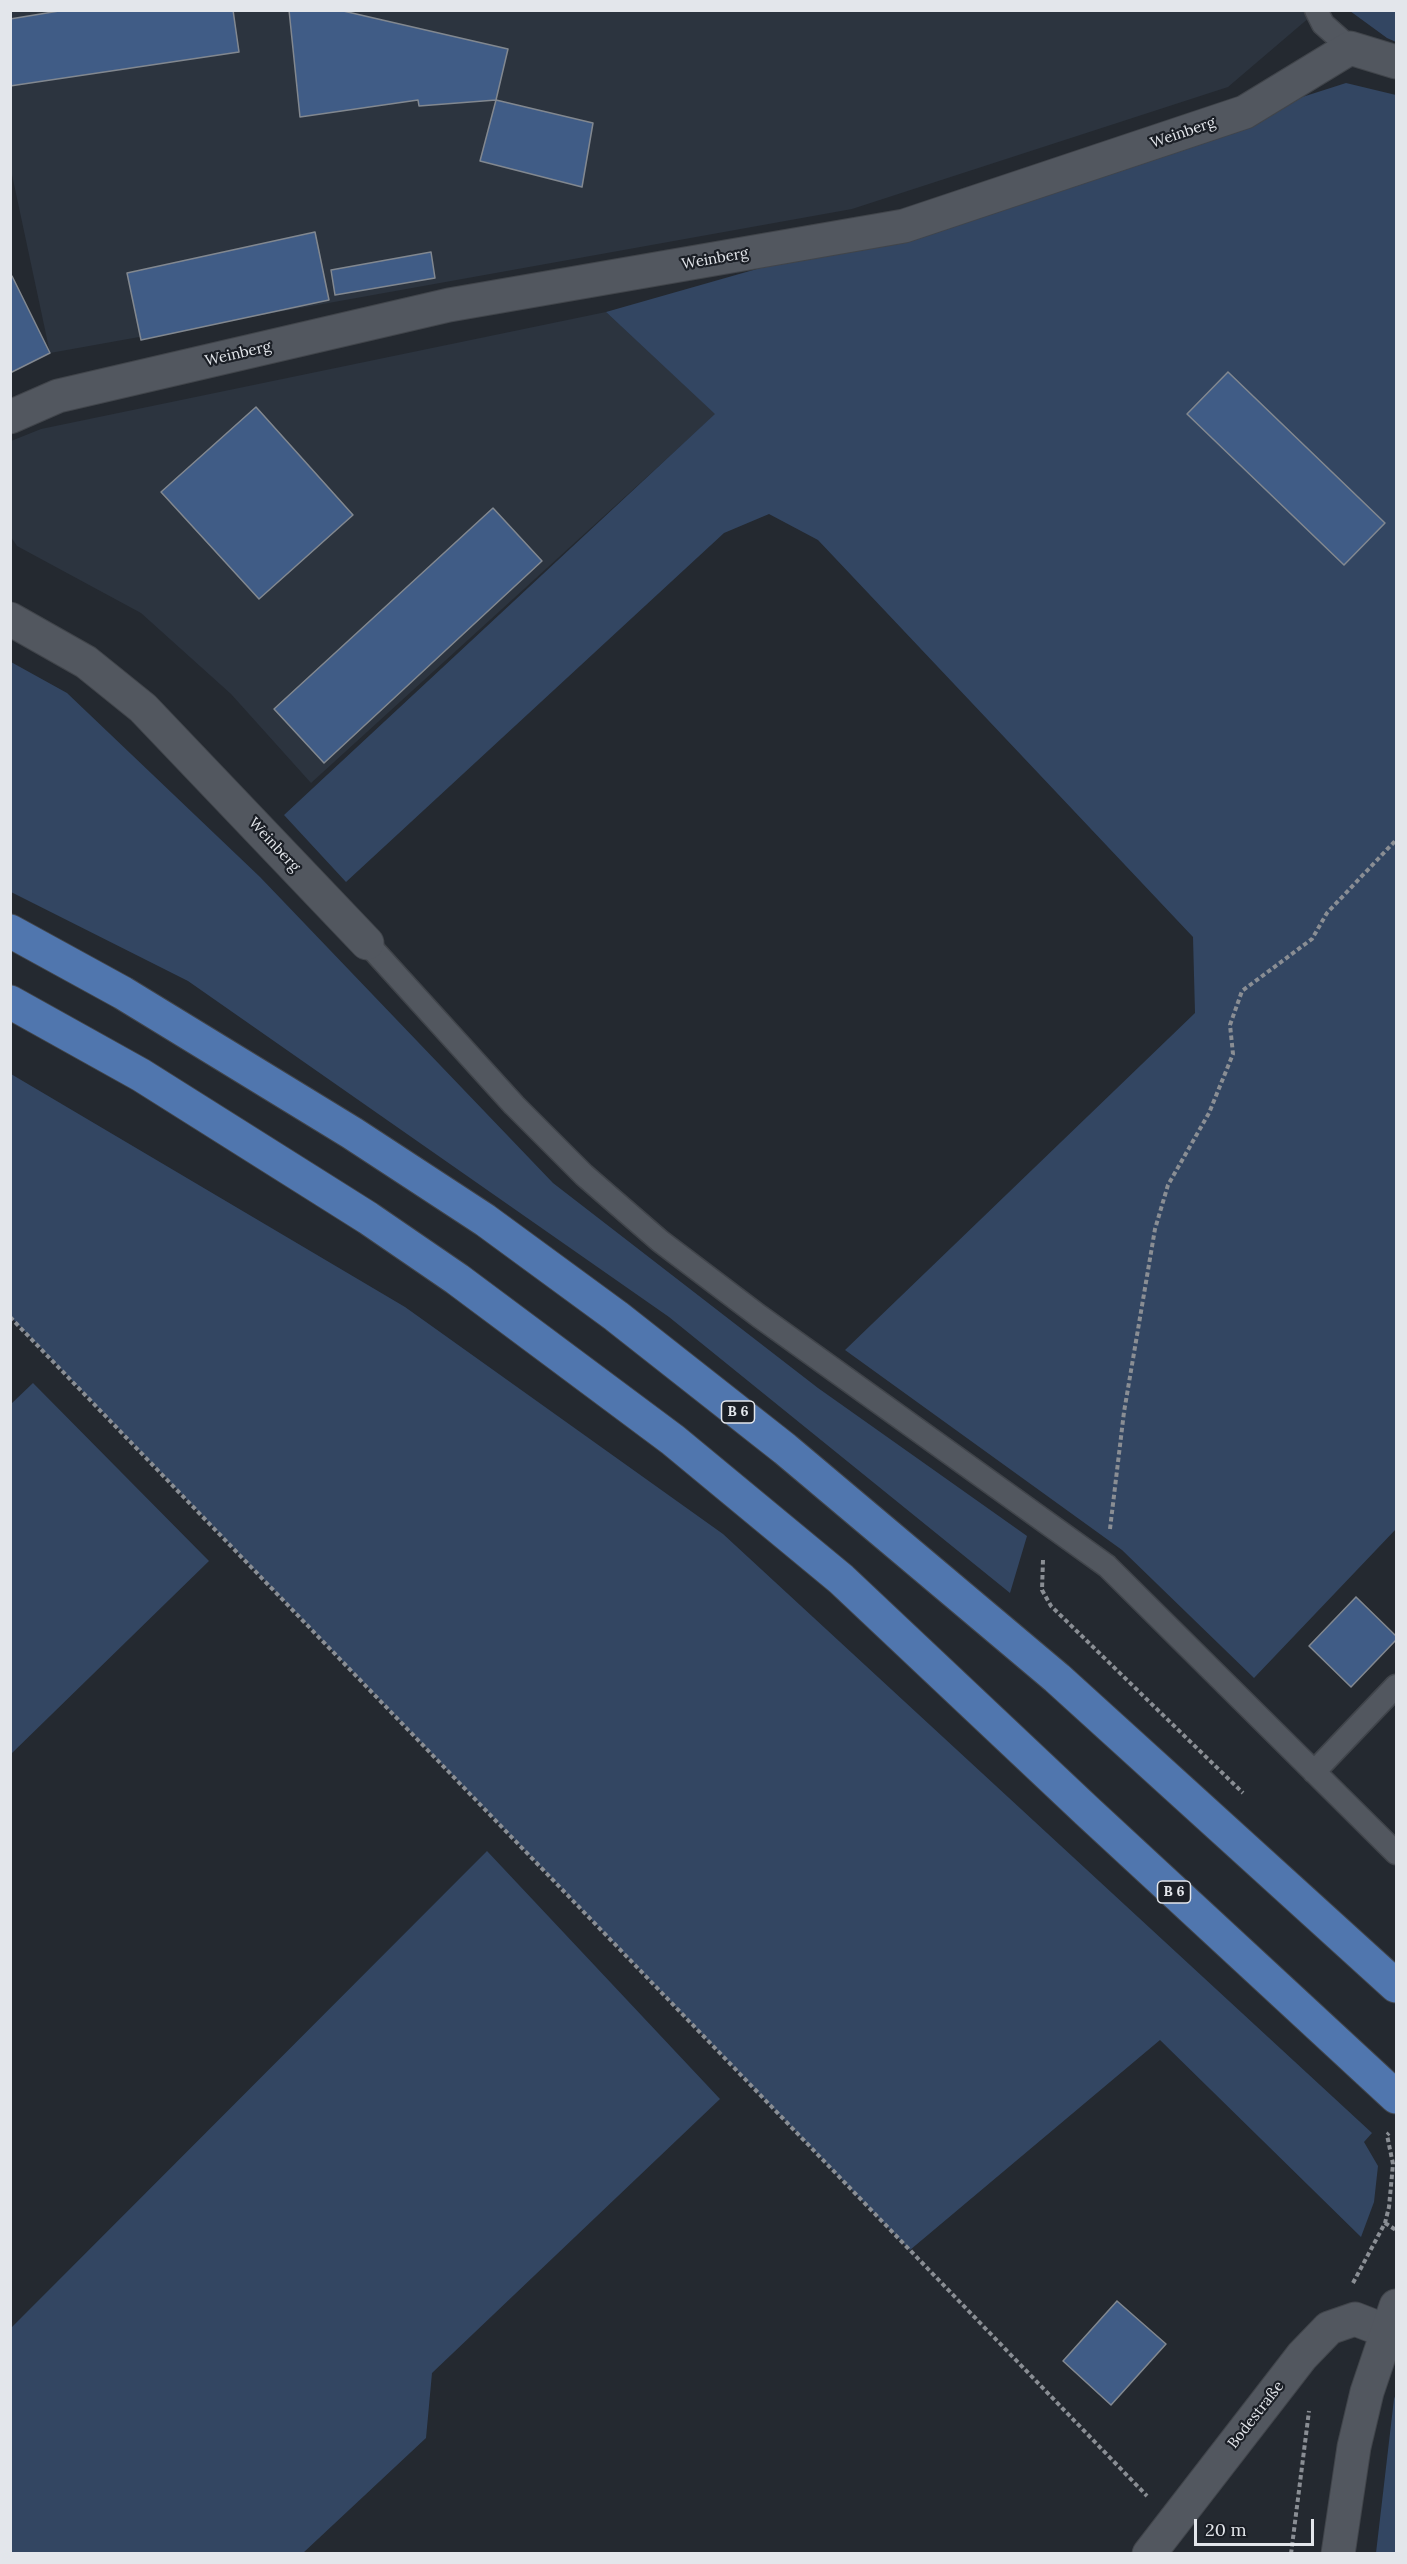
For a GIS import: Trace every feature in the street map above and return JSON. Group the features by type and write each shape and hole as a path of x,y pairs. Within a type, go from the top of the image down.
{"main road":[{"name":"B 6","path":"10,931 153,1011 352,1133 484,1220 616,1316 785,1449 1057,1678 1396,1986"},
{"name":"B 6","path":"10,1002 141,1075 368,1218 476,1292 673,1440 841,1579 1086,1811 1396,2097"}],"street":[{"path":"1350,48 1396,62"},
{"name":"Weinberg","path":"10,417 58,396 449,305 904,226 1245,112 1350,48"},
{"name":"Weinberg","path":"10,619 86,662 143,708 367,943"},
{"name":"Bodestraße","path":"1149,2553 1302,2356 1329,2328 1355,2319 1391,2319"},
{"path":"1338,2553 1354,2447 1367,2392 1391,2319"}],"lane":[{"path":"1316,10 1323,24 1350,48"},
{"path":"367,943 514,1105 584,1175 660,1242 759,1316 1107,1566 1396,1853"},
{"path":"1314,1772 1396,1686"}],"path":[{"path":"1107,1566 1124,1412 1155,1229 1168,1185 1209,1113 1233,1054 1230,1025 1242,991 1312,939 1327,913 1396,840"},
{"path":"10,1317 1172,2522"},
{"path":"1063,1533 1043,1557 1042,1590 1051,1606 1245,1794"},
{"path":"1384,2223 1396,2230"}],"shaded area":[{"path":"10,11 1317,11 1228,87 852,209 50,353 11,170"},
{"path":"1350,11 1396,11 1396,42 1387,38"},
{"path":"1346,83 1396,95 1396,1529 1254,1678 1122,1550 845,1350 1195,1013 1193,937 818,540 769,514 724,533 346,882 284,815 715,414 606,312 834,247"},
{"path":"606,312 716,414 311,783 231,694 141,613 17,546 11,537 11,441 41,429"},
{"path":"11,662 67,693 260,877 553,1183 818,1388 1027,1536 1010,1593 669,1317 188,981 11,892"},
{"path":"11,1074 405,1307 723,1534 1372,2133 1364,2142 1378,2166 1374,2202 1361,2237 1160,2040 910,2250 11,1317"},
{"path":"33,1383 209,1561 11,1754 11,1404"},
{"path":"487,1851 720,2099 432,2373 426,2438 303,2553 11,2553 11,2328"},
{"path":"1396,2394 1396,2553 1376,2553 1394,2399"}],"building":[{"path":"65,10 233,10 239,52 10,86 10,19"},
{"path":"289,10 339,10 508,49 496,100 419,106 418,100 300,117"},
{"path":"496,100 593,123 582,187 480,161"},
{"path":"315,232 329,300 141,340 127,273"},
{"path":"431,252 435,278 335,295 331,270"},
{"path":"12,276 50,353 10,373 10,277"},
{"path":"1228,372 1385,523 1344,565 1187,414"},
{"path":"256,407 353,515 259,599 161,492"},
{"path":"493,508 542,561 324,763 274,709"},
{"path":"1356,1597 1396,1636 1396,1640 1351,1687 1309,1646"},
{"path":"1117,2301 1166,2344 1111,2405 1063,2361"}]}
